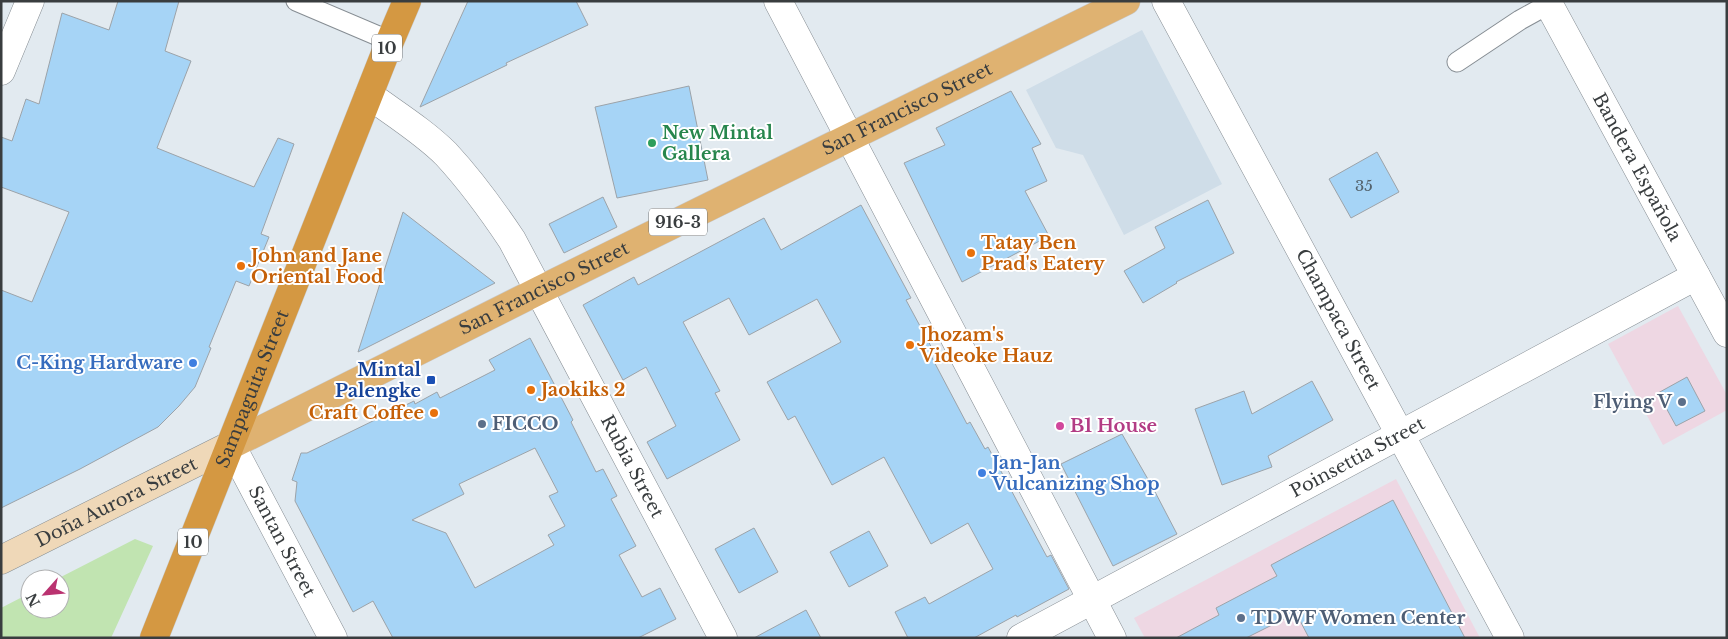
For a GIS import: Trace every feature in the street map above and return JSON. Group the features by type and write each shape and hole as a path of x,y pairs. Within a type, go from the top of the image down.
{"highway":[{"name":"Sampaguita Street","path":"154,638 407,1"}],"main road":[{"name":"San Francisco Street","path":"231,445 540,290 1126,1"},
{"name":"Doña Aurora Street","path":"1,560 231,445"}],"street":[{"path":"1,71 30,1"},
{"path":"778,1 1112,638"},
{"name":"Champaca Street","path":"1166,1 1510,638"},
{"name":"Bandera Española","path":"1548,3 1727,333"},
{"name":"Rubia Street","path":"369,95 445,153 481,193 512,240 723,638"},
{"name":"Poinsettia Street","path":"1021,638 1696,276"},
{"name":"Santan Street","path":"231,445 333,638"}],"lane":[{"path":"296,1 390,41"},
{"path":"1457,62 1548,3"}],"shaded area":[{"path":"1142,30 1222,184 1124,235 1083,155 1056,148 1026,90"},
{"path":"1678,306 1727,395 1727,410 1663,445 1608,344"},
{"path":"1396,479 1480,638 1145,638 1134,618"}],"green space":[{"path":"135,539 153,546 111,638 1,638 1,608 20,598 20,619 70,619 70,572"}],"building":[{"path":"118,1 179,1 165,51 191,61 157,148 254,187 278,138 294,144 261,234 269,237 249,286 236,281 195,387 158,427 80,469 1,508 1,290 32,302 69,212 1,187 1,137 12,141 26,99 39,104 62,13 109,30"},
{"path":"468,1 576,1 588,25 506,63 507,65 420,107"},
{"name":"New Mintal Gallera","path":"689,86 708,180 617,198 595,107"},
{"path":"1011,91 1041,144 1032,148 1047,181 1025,191 1049,236 962,282 904,163 945,145 936,128"},
{"path":"1377,152 1399,192 1351,218 1329,179"},
{"path":"603,197 617,227 564,253 549,224"},
{"path":"1208,200 1234,253 1176,282 1143,303 1124,271 1165,248 1155,227"},
{"path":"861,205 911,298 906,300 934,352 930,354 967,424 970,422 985,449 988,447 1047,557 1051,555 1069,589 974,638 908,638 895,612 925,597 929,604 993,569 968,523 931,544 884,457 832,485 795,416 788,420 767,382 841,342 817,299 749,335 729,298 683,322 720,391 715,393 740,440 667,479 647,442 676,426 646,367 623,380 583,305 634,277 638,285 764,218 781,250"},
{"path":"403,212 495,283 358,352"},
{"path":"530,338 573,420 571,422 596,472 603,469 617,496 611,499 636,546 619,555 642,597 660,588 676,619 638,638 393,638 373,601 353,612 295,501 297,482 292,480 301,453 307,453 414,401 415,404 437,392 440,398 495,370 489,360","holes":["535,448 558,492 549,496 565,526 548,535 554,545 475,588 446,533 412,520 464,494 459,484"]},
{"name":"Flying V","path":"1687,377 1705,411 1676,426 1658,393"},
{"path":"1312,381 1333,420 1268,456 1272,467 1222,485 1195,409 1244,391 1252,414"},
{"path":"1122,434 1177,534 1113,566 1061,464"},
{"path":"1393,500 1465,638 1309,638 1296,613 1246,638 1176,638 1219,615 1216,608 1277,576 1271,565"},
{"path":"754,528 778,572 739,593 715,549"},
{"path":"869,531 888,566 849,587 830,552"},
{"path":"806,610 821,638 754,638"}],"place":[{"name":"New Mintal Gallera","path":"652,143"},
{"name":"Tatay Ben Prad's Eatery","path":"971,253"},
{"name":"John and Jane Oriental Food","path":"241,266"},
{"name":"Jhozam's Videoke Hauz","path":"910,345"},
{"name":"C-King Hardware","path":"193,363"},
{"name":"Mintal Palengke","path":"431,380"},
{"name":"Jaokiks 2","path":"531,390"},
{"name":"Flying V","path":"1682,402"},
{"name":"Craft Coffee","path":"434,413"},
{"name":"FICCO","path":"482,424"},
{"name":"B1 House","path":"1060,426"},
{"name":"Jan-Jan Vulcanizing Shop","path":"982,473"},
{"name":"TDWF Women Center","path":"1241,618"}]}
